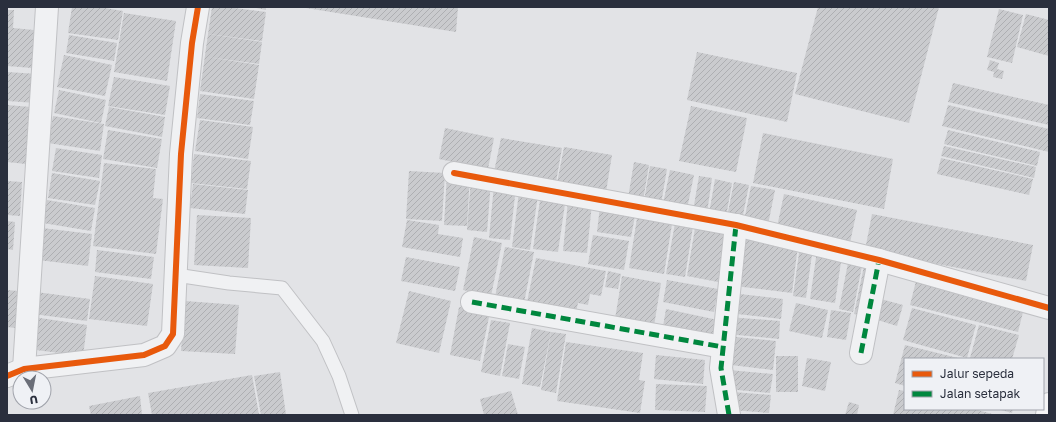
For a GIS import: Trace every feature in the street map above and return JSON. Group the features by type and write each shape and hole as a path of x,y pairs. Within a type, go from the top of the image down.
{"main road":[{"path":"1047,415 1049,404"}],"street":[{"path":"15,370 48,7"},
{"path":"30,370 144,355 165,346 173,334 181,154 192,43 198,7"},
{"path":"454,172 736,225 879,260 1049,308"},
{"path":"729,415 720,368 736,225"},
{"path":"861,353 879,260"},
{"path":"472,302 723,347"}],"lane":[{"path":"176,275 229,283 282,288 323,341 339,376 352,415"}],"building":[{"path":"72,7 99,7 123,11 118,40 68,33"},
{"path":"212,7 227,7 266,12 262,41 208,34"},
{"path":"251,7 266,7 266,10"},
{"path":"458,7 456,32 306,8"},
{"path":"818,7 939,7 909,123 795,94"},
{"path":"999,9 1023,15 1012,63 987,57"},
{"path":"7,10 14,10 13,28 34,30 32,68 7,66"},
{"path":"124,13 176,21 167,81 114,72"},
{"path":"1026,14 1049,20 1049,56 1017,47"},
{"path":"208,34 262,42 259,64 207,57 259,65 254,99 200,91"},
{"path":"69,35 117,43 114,61 66,53"},
{"path":"697,52 797,73 787,122 687,100"},
{"path":"64,55 112,65 105,96 57,87"},
{"path":"990,60 999,63 997,69 1004,71 1002,79 993,77 994,72 987,70"},
{"path":"7,72 38,74 36,103 7,101"},
{"path":"114,77 170,86 165,115 108,106"},
{"path":"953,83 1049,105 1049,125 948,102"},
{"path":"59,90 106,100 101,123 54,113"},
{"path":"200,94 254,101 250,125 197,118"},
{"path":"7,105 31,107 26,164 7,162"},
{"path":"948,105 1049,129 1049,152 942,126"},
{"path":"691,106 747,118 736,172 679,161"},
{"path":"109,107 165,117 162,137 105,126"},
{"path":"53,116 104,124 100,151 48,143"},
{"path":"200,120 253,127 248,159 195,151"},
{"path":"445,128 494,138 488,169 439,159"},
{"path":"108,130 162,139 157,168 103,159"},
{"path":"948,130 1040,152 1037,166 944,144"},
{"path":"763,133 893,159 884,209 753,183"},
{"path":"501,138 562,148 556,182 494,172"},
{"path":"944,146 1036,167 1034,178 941,156"},
{"path":"564,147 612,155 606,192 557,183"},
{"path":"56,148 102,155 99,178 52,171"},
{"path":"194,154 251,161 247,189 191,183"},
{"path":"941,158 1033,179 1029,195 937,174"},
{"path":"634,162 649,165 643,201 628,198"},
{"path":"104,163 156,169 153,198 163,199 156,254 93,246"},
{"path":"650,166 667,169 661,204 644,201"},
{"path":"670,170 694,175 687,209 663,204"},
{"path":"409,171 445,173 442,221 406,219"},
{"path":"52,173 100,181 95,205 48,198"},
{"path":"447,174 470,175 467,226 444,225"},
{"path":"699,176 712,178 707,213 693,211"},
{"path":"471,179 491,181 487,232 467,230"},
{"path":"715,179 732,183 726,217 709,214"},
{"path":"7,181 22,182 20,216 7,215"},
{"path":"734,182 749,185 742,220 727,217"},
{"path":"193,184 248,190 245,214 190,208"},
{"path":"494,185 516,187 510,240 489,238"},
{"path":"751,186 775,190 768,225 744,221"},
{"path":"519,192 538,195 530,250 512,247"},
{"path":"541,193 566,197 558,252 533,249"},
{"path":"784,194 857,210 850,243 777,227"},
{"path":"47,200 95,208 91,231 43,223"},
{"path":"568,201 592,203 587,253 563,251"},
{"path":"600,206 636,211 631,237 597,232"},
{"path":"638,212 673,218 664,274 629,268"},
{"path":"872,214 1033,245 1026,281 865,250"},
{"path":"197,215 251,218 248,268 194,265"},
{"path":"407,220 439,225 438,234 463,238 460,257 402,247"},
{"path":"7,221 15,222 13,250 7,249"},
{"path":"675,223 693,226 685,277 666,274"},
{"path":"42,228 92,234 88,266 38,260"},
{"path":"695,228 726,234 718,282 687,276"},
{"path":"593,235 629,241 624,270 588,264"},
{"path":"474,237 502,243 491,296 463,290"},
{"path":"740,238 798,245 792,293 735,286"},
{"path":"800,246 813,247 806,298 793,296"},
{"path":"505,247 534,252 524,303 495,297"},
{"path":"97,250 154,257 151,279 95,272"},
{"path":"817,251 842,255 835,303 810,299"},
{"path":"406,257 460,267 455,291 401,281"},
{"path":"536,258 606,271 601,296 590,294 588,305 578,303 576,312 527,302"},
{"path":"848,263 862,266 853,312 839,309"},
{"path":"864,266 877,269 867,316 854,314"},
{"path":"608,271 621,274 618,289 605,287"},
{"path":"95,276 153,284 147,326 89,319"},
{"path":"622,276 661,283 654,326 615,319"},
{"path":"917,277 1025,304 1018,332 910,305"},
{"path":"667,280 718,289 714,312 663,302"},
{"path":"7,290 18,291 15,328 7,327"},
{"path":"409,291 451,301 439,353 396,343"},
{"path":"36,292 90,299 87,321 33,314"},
{"path":"731,293 783,299 781,319 728,313"},
{"path":"877,298 903,305 897,326 871,318"},
{"path":"185,301 239,305 235,354 181,351"},
{"path":"796,303 828,310 822,338 789,331"},
{"path":"459,307 490,312 480,361 450,355"},
{"path":"912,308 976,325 967,358 903,340"},
{"path":"666,309 718,320 714,342 662,332"},
{"path":"831,310 851,313 846,340 827,337"},
{"path":"33,317 87,325 83,356 28,349"},
{"path":"728,317 780,321 779,339 727,334"},
{"path":"491,320 510,323 500,376 481,372"},
{"path":"979,325 1019,335 1012,358 970,358"},
{"path":"532,328 551,332 540,387 522,384"},
{"path":"551,332 566,334 556,393 541,390"},
{"path":"726,336 776,341 773,370 723,364"},
{"path":"566,342 643,353 639,380 645,381 640,413 557,401"},
{"path":"508,344 525,347 519,379 502,376"},
{"path":"905,345 958,358 904,358 904,386 895,383"},
{"path":"656,355 705,360 703,384 654,379"},
{"path":"776,356 798,356 798,392 776,392"},
{"path":"807,358 831,362 825,391 802,386"},
{"path":"729,370 773,374 770,393 727,389"},
{"path":"280,372 286,415 261,415 254,376"},
{"path":"252,375 259,415 152,415 148,393"},
{"path":"656,384 707,386 705,412 655,410"},
{"path":"899,390 904,391 904,410 978,410 996,415 893,415"},
{"path":"511,391 518,415 484,415 480,399"},
{"path":"733,392 771,395 769,413 731,410"},
{"path":"140,396 142,415 91,415 89,406"},
{"path":"849,402 859,405 857,415 845,415"},
{"path":"1001,410 1013,410 1012,413"}],"marked path":[{"path":"729,415 721,368 736,225"},
{"path":"861,353 879,260"},
{"path":"472,302 723,347"}],"cycle path":[{"path":"7,376 24,369 144,355 165,346 173,334 181,154 192,43 198,7"},
{"path":"454,173 736,225 879,260 1049,308"}]}
